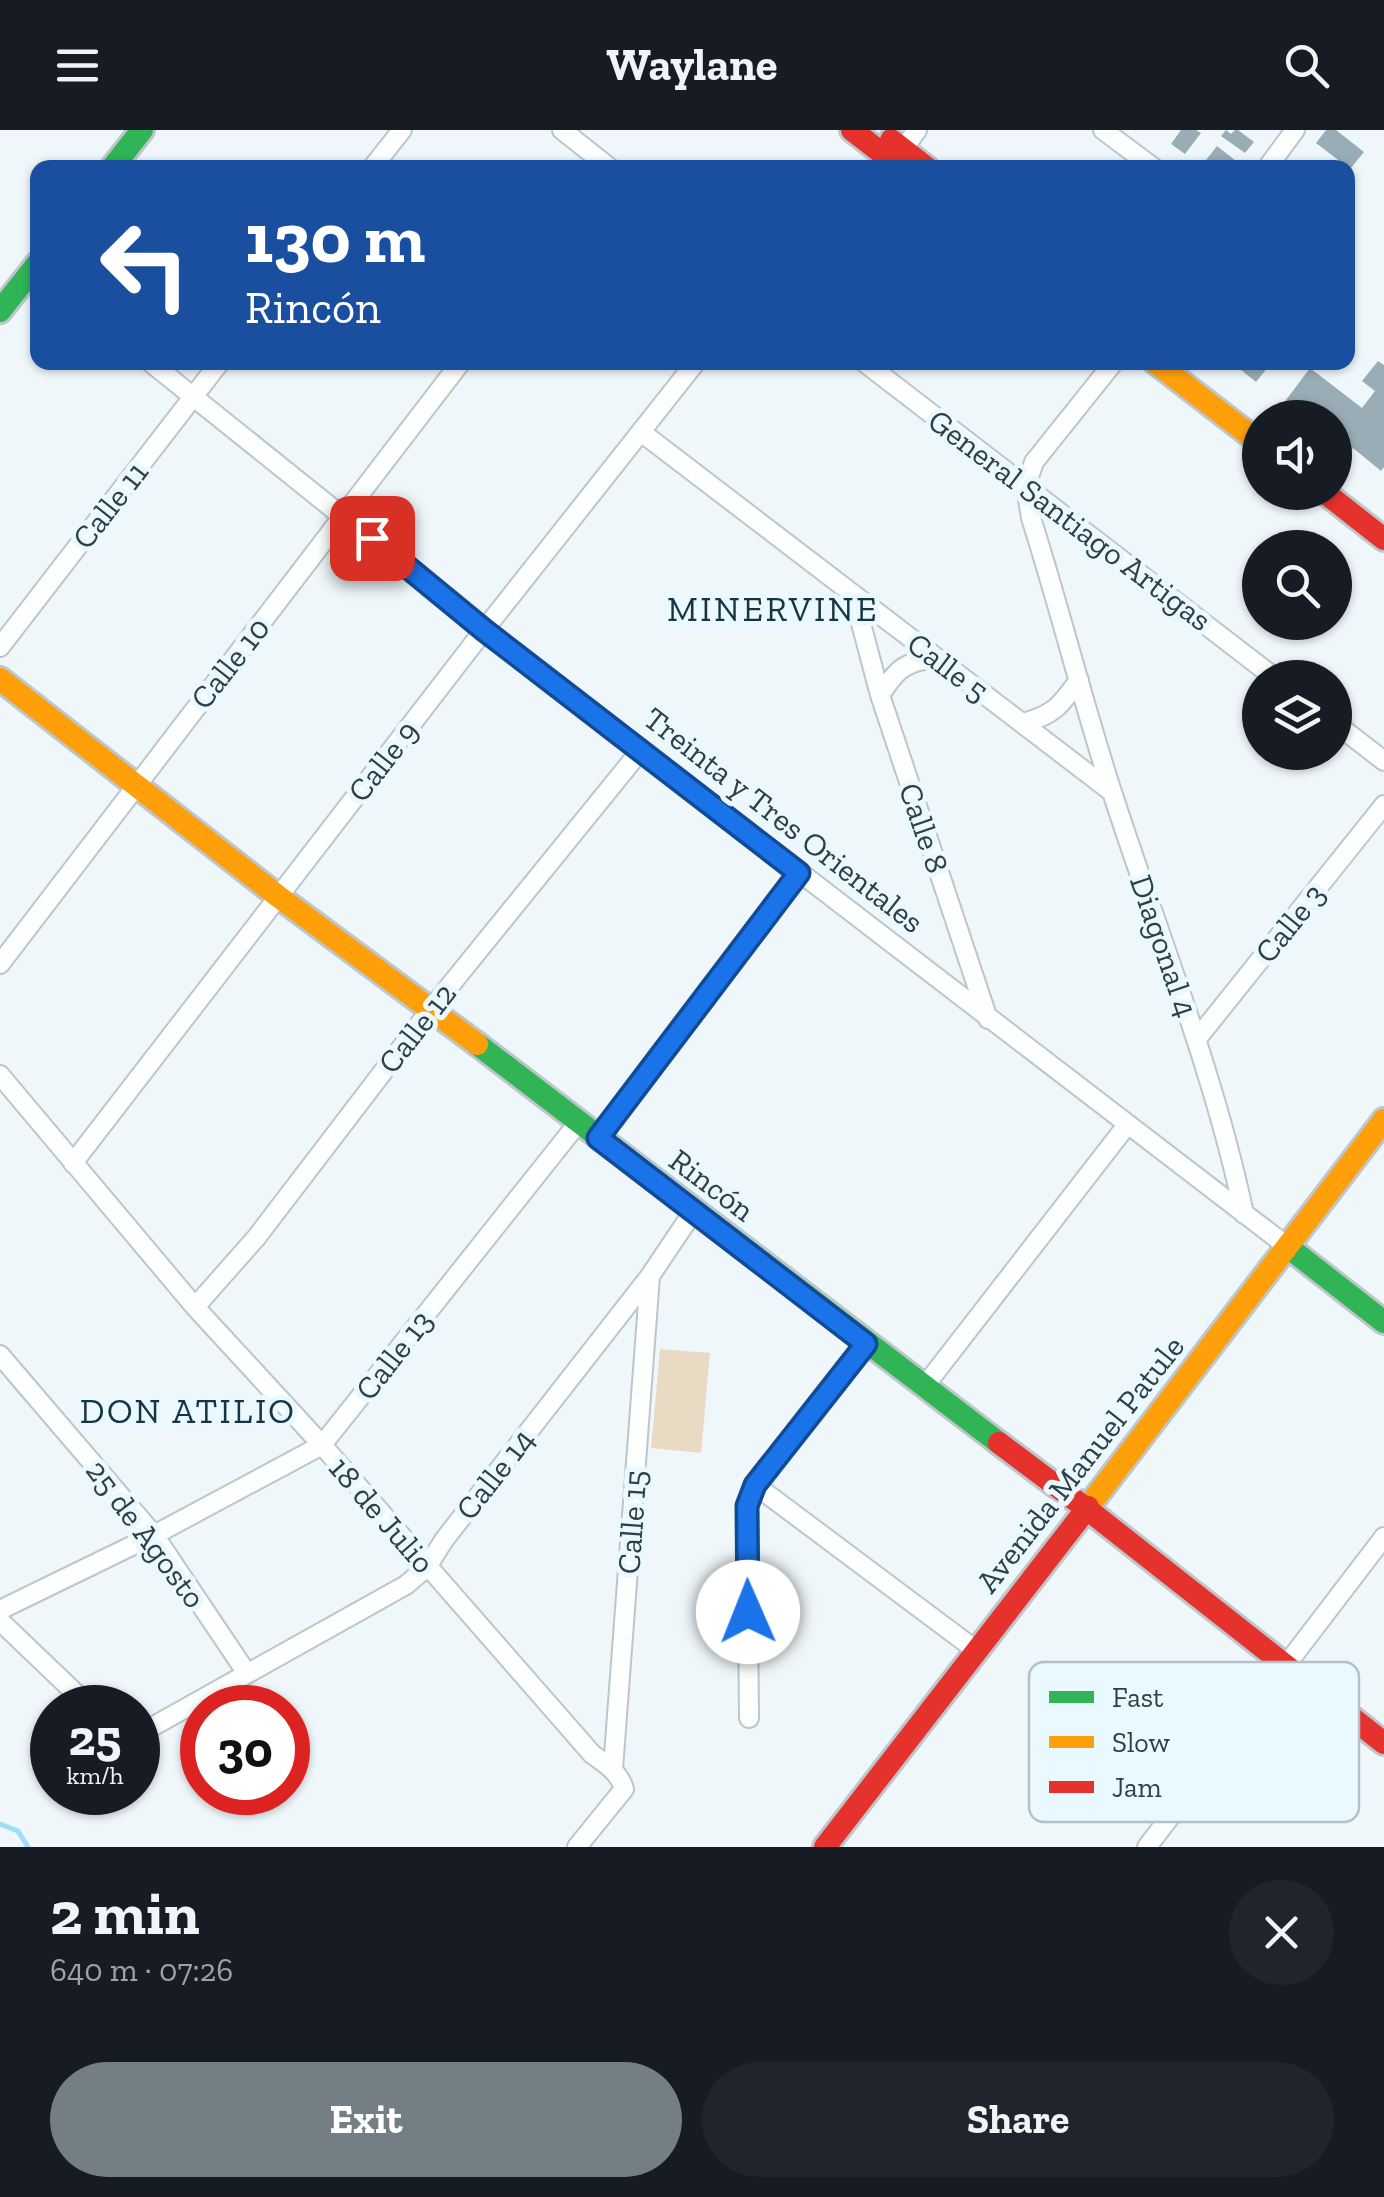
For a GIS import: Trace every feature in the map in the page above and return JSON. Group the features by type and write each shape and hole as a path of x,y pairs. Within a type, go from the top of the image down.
{"street":[{"path":"118,160 142,130"},
{"path":"378,160 402,130"},
{"path":"562,130 600,160"},
{"path":"852,130 904,152"},
{"path":"878,130 904,152"},
{"path":"1103,130 1143,160"},
{"path":"1273,160 1295,130"},
{"path":"0,312 30,275"},
{"name":"Treinta y Tres Orientales","path":"160,370 484,630 1384,1322"},
{"name":"Calle 11","path":"0,647 214,370"},
{"name":"Calle 10","path":"0,964 455,370"},
{"name":"Calle 9","path":"73,1163 690,370"},
{"name":"General Santiago Artigas","path":"874,370 1252,660"},
{"path":"1026,486 1034,462 1108,370"},
{"path":"1165,370 1242,429"},
{"path":"1191,370 1242,409"},
{"name":"Calle 5","path":"641,432 1112,792"},
{"name":"Diagonal 4","path":"1026,486 1031,518 1112,792 1196,1040 1231,1153 1244,1214"},
{"path":"1352,494 1384,519"},
{"path":"1347,510 1384,538"},
{"name":"Calle 8","path":"854,597 880,695 988,1019"},
{"path":"880,695 894,673 913,660 937,658"},
{"name":"Rincón","path":"0,679 279,897 1088,1509 1280,1662"},
{"path":"1022,723 1042,718 1062,705 1079,680"},
{"path":"1352,737 1384,761"},
{"name":"Calle 12","path":"195,1307 256,1238 431,1009 641,750"},
{"name":"Calle 3","path":"1196,1040 1384,806"},
{"path":"598,1138 799,873"},
{"name":"18 de Julio","path":"0,1075 195,1307 322,1445 592,1754 612,1769"},
{"name":"Avenida Manuel Patule","path":"825,1847 1384,1120"},
{"name":"Calle 13","path":"0,1610 322,1445 578,1123"},
{"path":"924,1387 1127,1125"},
{"name":"Calle 14","path":"160,1722 406,1585 427,1567 650,1276 693,1212"},
{"name":"Calle 15","path":"577,1847 624,1790 622,1780 612,1769 650,1276"},
{"path":"749,1718 747,1506 755,1485 866,1344"},
{"name":"25 de Agosto","path":"0,1354 154,1534 246,1672"},
{"path":"755,1485 977,1651"},
{"path":"1290,1662 1384,1537"},
{"path":"0,1621 67,1685"},
{"name":"Rincón","path":"1359,1724 1384,1743"},
{"path":"1148,1847 1167,1822"}],"shaded area":[{"path":"660,1349 710,1353 701,1453 651,1448"}],"building":[{"path":"1181,130 1201,133 1185,154 1171,144"},
{"path":"1226,130 1231,134 1238,130 1254,142 1245,153 1221,136"},
{"path":"1326,130 1336,130 1364,152 1355,163 1338,160 1316,143"},
{"path":"1217,146 1235,160 1206,160"},
{"path":"1378,361 1384,365 1381,471 1352,450 1352,400 1362,408 1375,391 1362,381"},
{"path":"1241,370 1266,370 1256,382"},
{"path":"1308,370 1352,400 1286,400"}],"waterway":[{"path":"0,1824 18,1831 28,1847"}],"traffic: fast":[{"path":"118,160 142,130"},
{"path":"0,311 30,273"},
{"path":"477,1044 999,1443"},
{"path":"1288,1247 1384,1322"}],"traffic: slow":[{"path":"1165,370 1242,429"},
{"path":"0,679 279,897 477,1044"},
{"path":"1088,1507 1384,1120"}],"traffic: jam":[{"path":"852,130 891,160"},
{"path":"891,140 917,160"},
{"path":"1347,510 1384,539"},
{"path":"999,1443 1281,1662"},
{"path":"825,1847 1088,1507"},
{"path":"1359,1723 1384,1743"}],"district":[{"name":"MINERVINE","path":"773,609"},
{"name":"DON ATILIO","path":"188,1411"}],"route":[{"path":"372,538 484,630 799,873 598,1138 866,1344 755,1485 747,1506 748,1612"}]}
